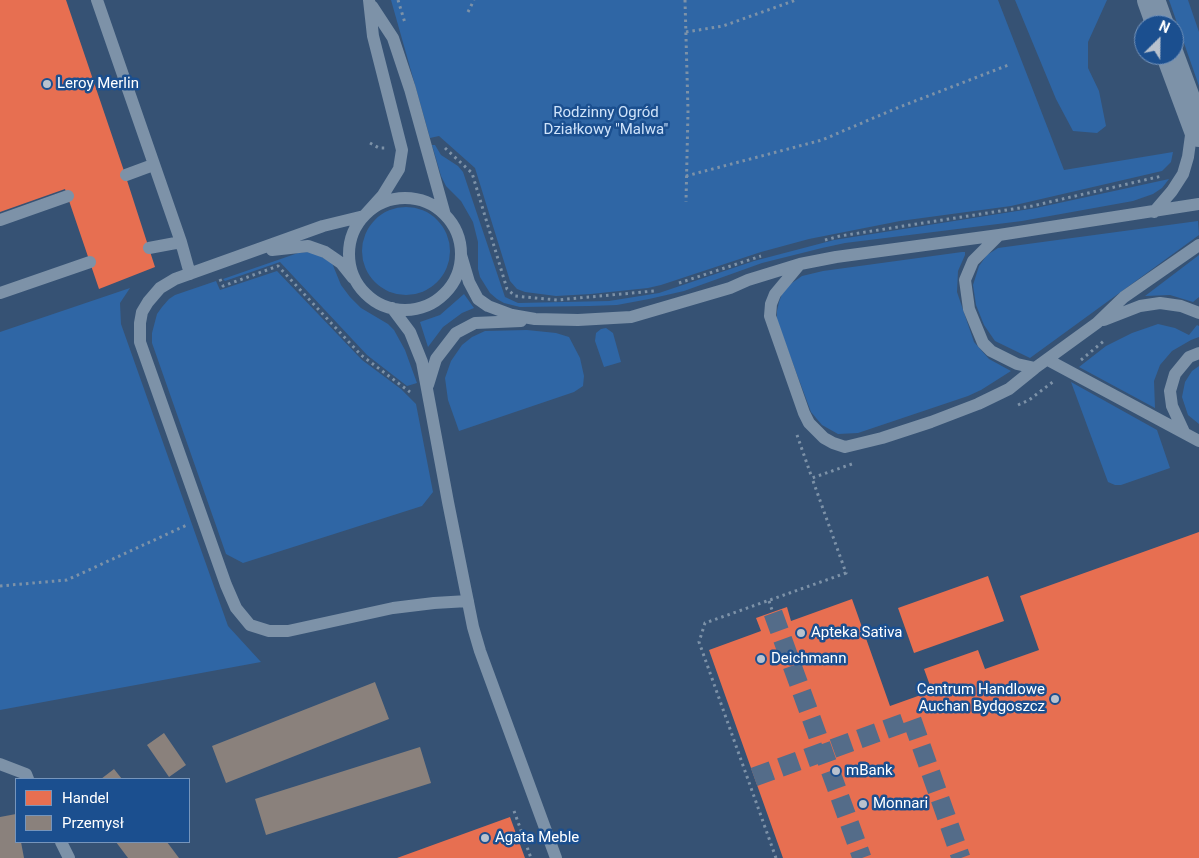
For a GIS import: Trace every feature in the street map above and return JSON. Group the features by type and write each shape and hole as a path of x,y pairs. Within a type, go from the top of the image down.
{"street":[{"path":"1151,0 1156,15"},
{"path":"1174,65 1196,127"}],"lane":[{"path":"97,0 181,242 190,274"},
{"path":"369,1 393,38 410,89 445,215"},
{"path":"357,282 350,265 350,248 354,231 382,195 399,169 402,150 373,36 369,1"},
{"path":"1154,212 1172,191 1183,174 1196,127"},
{"path":"126,175 153,165"},
{"path":"0,220 68,196"},
{"path":"468,601 393,608 288,631 269,631 250,625 236,608 226,586 140,342 142,312 160,288 175,279 323,226 364,216 378,204 395,198 413,198 431,204 445,215 454,226 469,282 478,299 488,306 512,315 535,319 563,320"},
{"path":"427,389 436,359 456,333 475,323 632,317 730,288 748,280 800,264 836,256 999,236 1199,204"},
{"path":"999,236 973,261 965,280 969,308 984,342 992,351 1017,364 1035,368"},
{"path":"149,248 181,242"},
{"path":"800,264 775,294 771,304 770,316 809,423 816,432 833,444 845,447 962,410 1009,389 1097,323 1124,297 1199,245"},
{"path":"254,252 308,246 325,252 340,264 366,294 392,308 409,309 425,306 439,298 451,286 458,271 461,255"},
{"path":"0,293 90,262"},
{"path":"1097,323 1135,308 1160,303 1181,306 1199,313"},
{"path":"392,308 410,332 422,362 468,601 480,651 556,858"},
{"path":"1184,432 1172,406 1170,391 1176,374 1189,357 1199,353"},
{"path":"1048,360 1199,441"},
{"path":"0,764 26,774 28,778"},
{"path":"62,843 70,858"}],"path":[{"path":"468,12 474,0"},
{"path":"685,0 688,111 686,202"},
{"path":"686,32 723,26 796,0"},
{"path":"686,176 822,140 872,118 1011,64"},
{"path":"425,144 438,141 472,173 507,289 516,296 557,300 657,291"},
{"path":"370,143 379,148 402,150"},
{"path":"822,241 840,236 1032,206 1163,175 1171,168 1183,174"},
{"path":"676,285 767,255"},
{"path":"214,266 223,286 278,266 361,354 430,408"},
{"path":"1014,407 1029,400 1107,339"},
{"path":"776,858 699,642 705,623 846,573 812,478 859,462"},
{"path":"0,586 67,580 202,519"},
{"path":"768,601 773,612"},
{"path":"748,780 754,777"},
{"path":"514,811 531,858"}],"green space":[{"name":"Rodzinny Ogród Działkowy \"Malwa\"","path":"391,0 998,0 1064,170 1173,152 1171,162 1162,171 1011,206 900,221 809,239 761,252 648,288 556,296 525,292 517,289 510,281 475,168 439,136 430,138"},
{"path":"1015,0 1107,0 1088,42 1088,68 1099,91 1106,126 1097,133 1073,131 1056,99"},
{"path":"1169,0 1188,0 1199,32 1199,86 1184,43 1184,15 1174,15"},
{"path":"432,145 435,145 441,155 458,166 463,172 505,297 518,303 609,301 659,293 754,261 834,240 1036,208 1169,179 1162,188 1153,194 1133,201 1022,221 845,243 762,263 684,291 649,299 617,305 520,307 497,299 490,293 480,277 478,269 478,242 473,222 461,201 446,186 441,176"},
{"path":"406,207 423,210 437,220 447,234 450,251 447,268 437,282 423,292 406,295 389,292 375,282 365,268 362,251 365,234 375,220 389,210"},
{"path":"1198,221 1199,235 1030,358 995,341 984,325 976,305 973,285 979,266 987,255 998,248"},
{"path":"965,252 965,255 958,271 957,292 974,342 989,359 1011,371 968,396 858,433 838,434 822,425 811,412 777,321 779,302 789,285 802,276 823,271"},
{"path":"298,253 315,253 332,263 341,285 350,297 361,308 388,324 394,330 405,350 417,383 407,386 367,355 280,262 225,281 223,279"},
{"path":"1199,255 1199,297 1193,302 1170,295 1145,296"},
{"path":"277,271 362,360 401,389 416,404 433,492 422,506 243,563 226,554 152,343 152,333 157,314 169,299 175,295 216,281 220,290"},
{"path":"130,288 120,303 121,324 228,626 261,662 0,710 0,332"},
{"path":"464,294 474,308 462,313 443,327 428,347 420,322 440,315"},
{"path":"1158,324 1175,328 1189,335 1197,325 1199,326 1199,337 1172,351 1160,365 1154,381 1155,408 1079,367 1106,346 1132,333"},
{"path":"606,328 613,333 621,362 604,367 595,341 596,333"},
{"path":"527,330 556,333 569,337 580,358 584,376 583,386 574,392 459,431 448,400 445,378 451,361 462,345 472,337 485,331"},
{"path":"1199,366 1199,424 1188,415 1182,397 1185,382 1192,371"},
{"path":"1071,382 1157,430 1170,468 1121,485 1108,482"}],"building: Handel":[{"name":"Leroy Merlin","path":"0,0 66,0 155,267 99,289 65,189 0,212"},
{"name":"Centrum Handlowe Auchan Bydgoszcz","path":"1199,532 1199,858 783,858 709,650 761,631 756,618 787,607 791,621 852,599 890,706 932,691 924,669 978,650 985,669 1039,650 1020,596"},
{"path":"988,576 1004,621 914,653 898,608"},
{"name":"Agata Meble","path":"510,817 525,858 397,858"}],"building: Przemysł":[{"path":"375,682 389,719 226,783 212,746"},
{"path":"164,733 186,765 169,777 147,745"},
{"path":"420,747 431,783 266,835 255,799"},
{"path":"114,769 121,778 102,778"},
{"path":"15,814 15,843 21,843 24,858 0,858 0,817"},
{"path":"117,843 168,843 179,858 128,858"}],"tunnel":[{"path":"773,613 862,858"},
{"path":"754,777 912,720 961,858"}],"place":[{"name":"Leroy Merlin","path":"47,84"},
{"name":"Apteka Sativa","path":"801,633"},
{"name":"Deichmann","path":"761,659"},
{"name":"Centrum Handlowe Auchan Bydgoszcz","path":"1055,699"},
{"name":"mBank","path":"836,771"},
{"name":"Monnari","path":"863,804"},
{"name":"Agata Meble","path":"485,838"}]}
